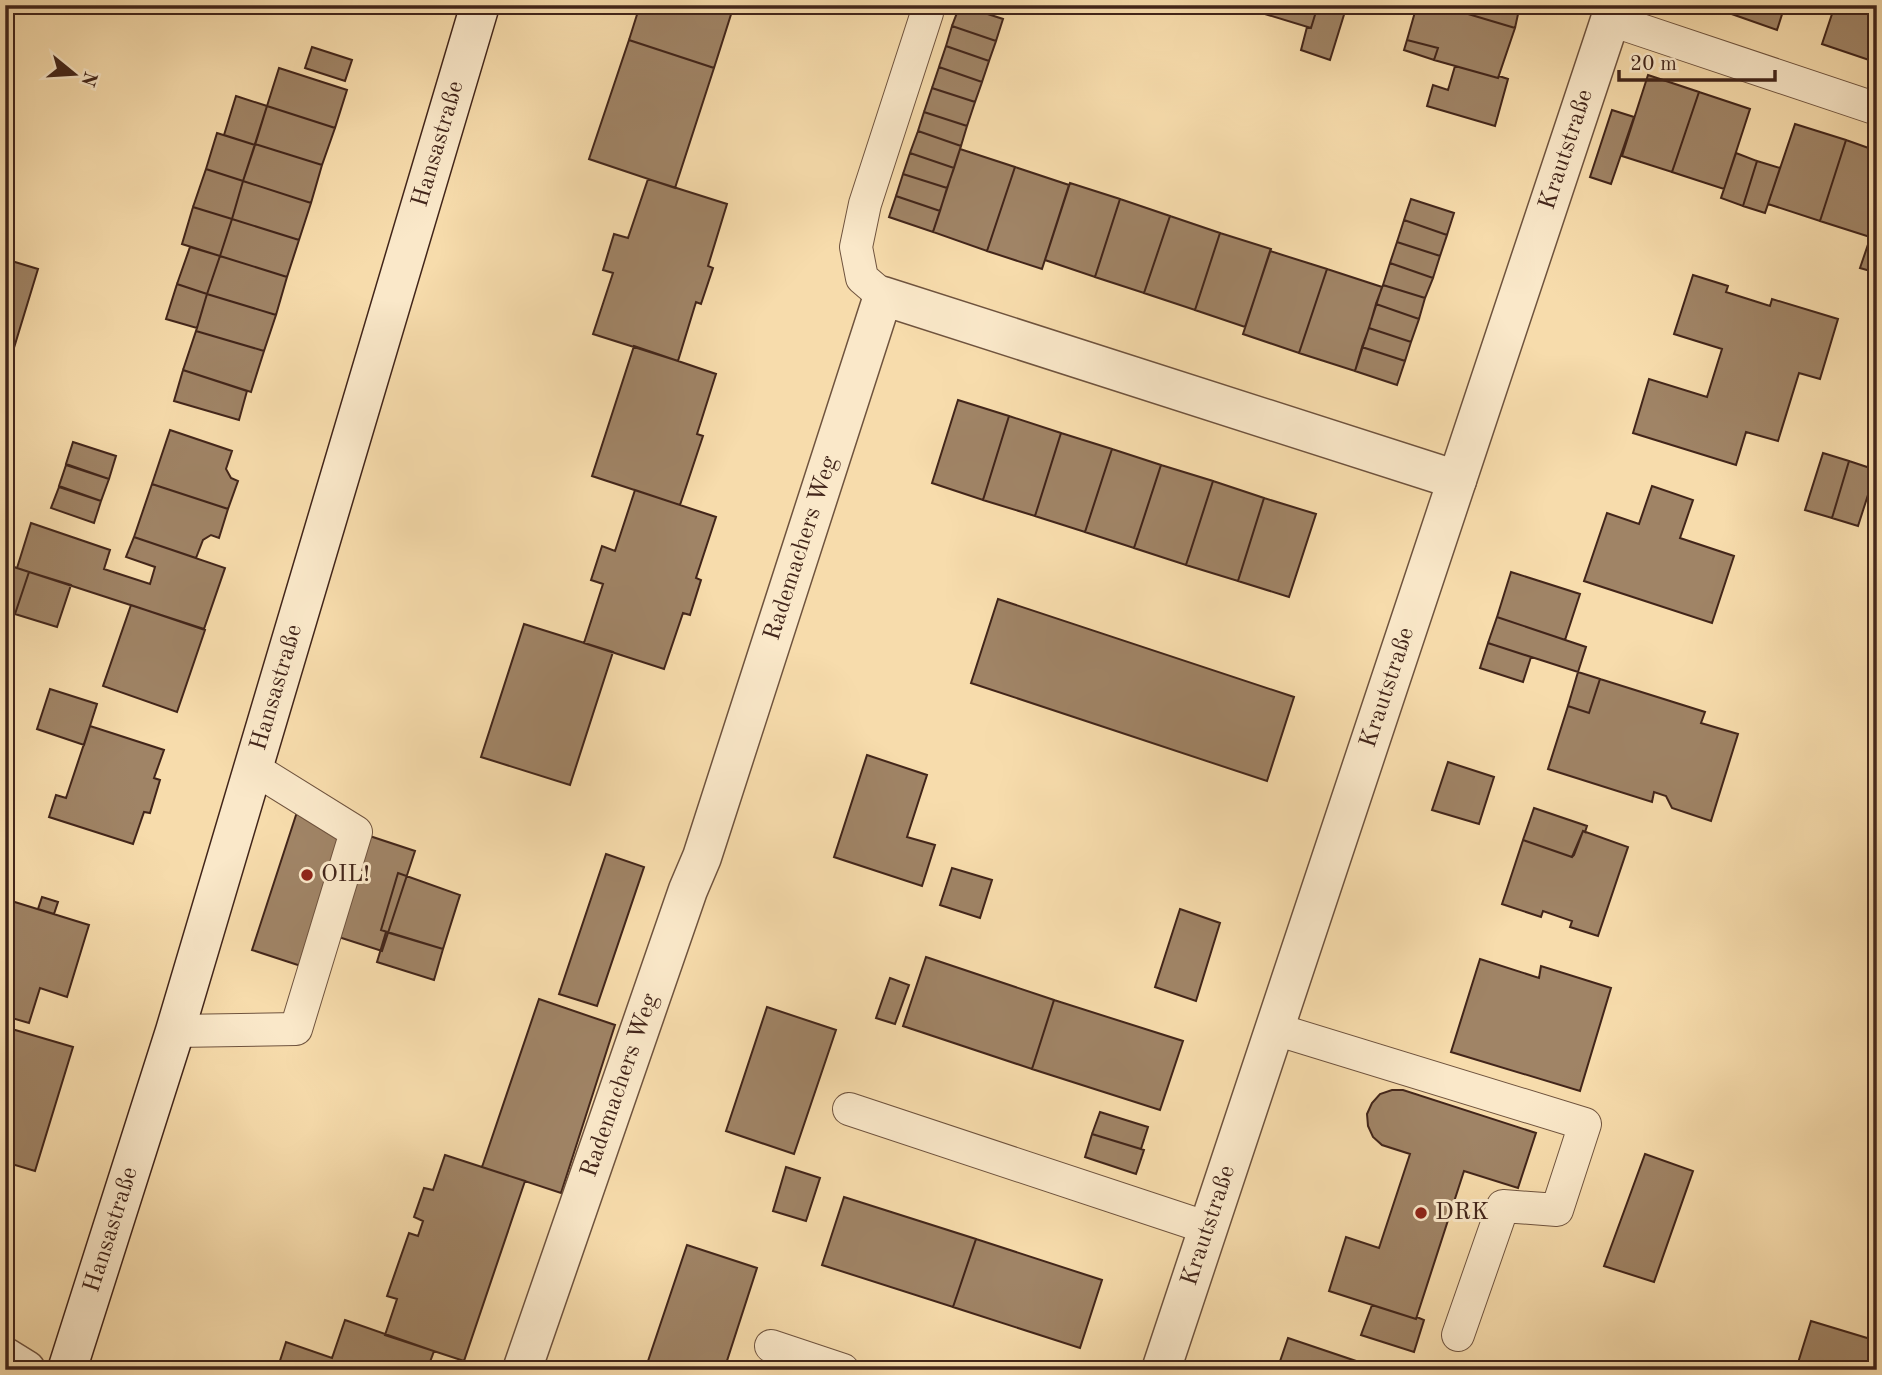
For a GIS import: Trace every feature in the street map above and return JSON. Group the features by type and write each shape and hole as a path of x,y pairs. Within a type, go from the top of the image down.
{"street":[{"name":"Hansastraße","path":"67,1370 175,1031 480,5"},
{"name":"Krautstraße","path":"1161,1370 1613,13"},
{"path":"883,296 1457,480"},
{"name":"Rademachers Weg","path":"522,1370 688,890 702,857 883,296"},
{"path":"5,1357 26,1370"}],"lane":[{"path":"883,296 862,278 856,247 865,204 927,13"},
{"path":"1613,13 1877,109"},
{"path":"175,1031 296,1029 356,832 253,768"},
{"path":"1275,1029 1585,1124 1557,1210 1503,1206 1458,1335"},
{"path":"849,1109 1208,1228"},
{"path":"771,1346 843,1370"}],"building":[{"path":"640,5 734,5 714,68 629,40"},
{"path":"960,5 1003,19 996,41 952,26"},
{"path":"1245,5 1318,5 1311,28 1245,8"},
{"path":"1318,5 1347,5 1330,60 1301,50 1307,27 1311,28"},
{"path":"1417,5 1438,5 1515,28 1498,78 1434,60 1438,48 1407,40"},
{"path":"1438,5 1520,5 1515,28"},
{"path":"1704,5 1728,5 1726,12"},
{"path":"1728,5 1785,5 1777,30 1726,12"},
{"path":"1835,5 1877,5 1877,48 1872,61 1822,44"},
{"path":"952,26 996,41 989,61 946,46"},
{"path":"629,40 714,68 675,188 589,159"},
{"path":"1407,40 1438,48 1434,60 1404,50"},
{"path":"946,46 989,61 982,82 939,67"},
{"path":"312,47 352,60 345,81 305,68"},
{"path":"1455,66 1508,79 1495,126 1427,106 1433,85 1448,90"},
{"path":"939,67 982,82 975,102 932,88"},
{"path":"279,68 347,90 335,128 267,106"},
{"path":"1648,75 1699,92 1672,172 1622,156"},
{"path":"932,88 975,102 967,126 924,112"},
{"path":"1699,92 1750,109 1724,189 1672,172"},
{"path":"236,96 267,106 255,145 224,135"},
{"path":"267,106 335,128 322,165 255,144"},
{"path":"1612,110 1634,117 1611,184 1590,177"},
{"path":"924,112 967,126 961,146 918,131"},
{"path":"1795,124 1846,140 1820,221 1768,204"},
{"path":"918,131 961,146 954,168 910,153"},
{"path":"217,133 255,145 243,181 206,169"},
{"path":"1846,140 1877,151 1877,218 1870,237 1820,221"},
{"path":"255,144 322,165 311,203 243,181"},
{"path":"960,149 1015,167 987,251 933,232"},
{"path":"910,153 954,168 947,188 903,174"},
{"path":"1736,153 1757,161 1743,206 1721,198"},
{"path":"1757,161 1780,168 1765,213 1743,206"},
{"path":"1015,167 1069,185 1042,269 987,251"},
{"path":"206,169 243,181 232,219 193,207"},
{"path":"903,174 947,188 940,211 896,196"},
{"path":"648,179 727,204 708,266 713,268 701,304 696,302 678,361 593,334 613,273 603,270 614,234 628,238"},
{"path":"243,181 311,203 299,240 232,219"},
{"path":"1070,183 1120,199 1095,277 1045,260"},
{"path":"896,196 940,211 933,232 889,217"},
{"path":"1120,199 1170,216 1144,293 1095,277"},
{"path":"1411,199 1454,213 1447,235 1404,220"},
{"path":"193,207 232,219 220,256 182,244"},
{"path":"1170,216 1220,233 1195,310 1144,293"},
{"path":"1877,218 1877,273 1860,268"},
{"path":"232,219 299,240 287,277 220,256"},
{"path":"1404,220 1447,235 1440,256 1397,242"},
{"path":"1220,233 1271,249 1245,327 1195,310"},
{"path":"1397,242 1440,256 1433,278 1390,263"},
{"path":"190,247 220,256 207,294 177,284"},
{"path":"1270,251 1327,269 1299,353 1243,334"},
{"path":"220,256 287,277 276,315 207,294"},
{"path":"5,259 38,269 13,351 5,349"},
{"path":"1390,263 1433,278 1425,298 1383,285"},
{"path":"1327,269 1382,287 1355,371 1299,353"},
{"path":"1693,275 1728,286 1726,292 1770,306 1772,299 1838,319 1820,379 1799,373 1778,441 1746,432 1736,465 1633,433 1649,379 1707,397 1722,349 1674,334"},
{"path":"177,284 207,294 197,328 166,319"},
{"path":"1383,285 1425,298 1419,319 1376,304"},
{"path":"207,294 276,315 264,351 196,331"},
{"path":"1376,304 1419,319 1411,342 1369,328"},
{"path":"1369,328 1411,342 1405,361 1362,347"},
{"path":"196,331 264,351 251,392 183,370"},
{"path":"634,346 716,374 697,434 703,436 680,505 592,476"},
{"path":"1362,347 1405,361 1397,385 1355,371"},
{"path":"183,370 247,391 239,420 174,401"},
{"path":"958,400 1009,416 983,500 932,483"},
{"path":"1009,416 1061,433 1035,516 983,500"},
{"path":"170,430 232,451 226,469 231,478 238,481 228,509 152,484"},
{"path":"1061,433 1112,449 1085,532 1035,516"},
{"path":"73,442 116,456 109,479 66,464"},
{"path":"1112,449 1161,465 1134,548 1085,532"},
{"path":"1823,453 1849,461 1832,518 1805,510"},
{"path":"1849,461 1876,470 1858,526 1832,518"},
{"path":"66,465 109,479 101,501 59,486"},
{"path":"1161,465 1213,481 1186,565 1134,548"},
{"path":"1213,481 1264,498 1238,581 1186,565"},
{"path":"152,484 228,509 219,538 211,535 203,540 196,558 134,537"},
{"path":"1652,486 1693,500 1680,538 1734,556 1712,623 1584,581 1607,513 1639,524"},
{"path":"59,487 101,501 94,523 51,508"},
{"path":"635,490 716,517 696,578 701,580 690,615 683,613 664,669 584,643 603,584 591,580 602,546 615,551"},
{"path":"1264,498 1316,514 1289,597 1238,581"},
{"path":"31,523 110,550 104,569 150,584 155,567 126,557 134,537 225,568 204,629 17,568"},
{"path":"5,564 29,572 15,614 5,610"},
{"path":"29,572 71,585 57,627 15,614"},
{"path":"1511,572 1580,594 1565,640 1497,617"},
{"path":"998,599 1294,697 1267,781 971,683"},
{"path":"131,605 205,630 177,712 103,686"},
{"path":"1497,617 1586,647 1578,672 1488,643"},
{"path":"524,624 613,652 570,785 481,757"},
{"path":"1488,643 1531,657 1523,682 1480,668"},
{"path":"1578,672 1600,679 1589,713 1568,706"},
{"path":"1600,679 1705,712 1701,723 1738,734 1711,821 1672,808 1666,796 1654,792 1652,802 1548,769 1568,706 1589,713"},
{"path":"50,689 97,704 84,745 37,729"},
{"path":"90,726 164,750 154,778 160,780 150,813 144,812 133,844 49,817 56,795 66,798"},
{"path":"867,755 927,775 907,837 935,845 922,886 834,857"},
{"path":"1448,762 1494,777 1479,824 1432,810"},
{"path":"1534,808 1587,826 1572,857 1523,840"},
{"path":"297,812 415,851 382,951 320,931 307,968 252,950"},
{"path":"1583,831 1628,847 1598,936 1570,927 1572,921 1543,911 1541,917 1502,904 1523,840 1572,857"},
{"path":"606,854 644,867 597,1006 559,994"},
{"path":"952,868 992,880 980,918 940,905"},
{"path":"398,873 460,895 443,949 381,930"},
{"path":"42,897 58,902 54,914 38,909"},
{"path":"5,899 89,925 67,997 40,988 29,1023 5,1016"},
{"path":"1180,909 1220,923 1196,1001 1155,987"},
{"path":"386,932 443,949 434,980 377,962"},
{"path":"926,957 1054,1000 1032,1069 903,1026"},
{"path":"1480,959 1539,978 1541,966 1611,988 1580,1091 1451,1052"},
{"path":"890,978 909,985 895,1024 876,1018"},
{"path":"539,999 615,1025 561,1193 482,1167"},
{"path":"1054,1000 1183,1041 1160,1110 1032,1069"},
{"path":"767,1007 836,1030 794,1154 726,1131"},
{"path":"5,1027 73,1047 35,1171 5,1162"},
{"name":"DRK","path":"1403,1090 1536,1133 1518,1188 1464,1171 1416,1319 1329,1291 1346,1237 1379,1248 1410,1154 1382,1145 1373,1137 1368,1126 1367,1114 1372,1103 1380,1094"},
{"path":"1100,1112 1148,1127 1141,1149 1092,1134"},
{"path":"1092,1134 1144,1150 1136,1174 1085,1157"},
{"path":"1645,1154 1693,1171 1654,1282 1604,1266"},
{"path":"445,1155 525,1181 464,1361 385,1335 397,1299 387,1296 409,1233 418,1236 423,1221 414,1217 424,1188 433,1190"},
{"path":"786,1167 820,1178 806,1221 773,1211"},
{"path":"844,1197 976,1239 953,1307 822,1265"},
{"path":"976,1239 1102,1280 1080,1348 953,1307"},
{"path":"687,1245 757,1268 724,1370 645,1370"},
{"path":"1372,1305 1424,1320 1414,1352 1361,1335"},
{"path":"345,1320 434,1351 427,1370 277,1370 286,1342 332,1358"},
{"path":"1811,1321 1877,1341 1869,1370 1810,1370 1797,1366"},
{"path":"1288,1338 1362,1363 1360,1370 1277,1370"}],"place":[{"name":"OIL!","path":"307,875"},
{"name":"DRK","path":"1421,1213"}]}
